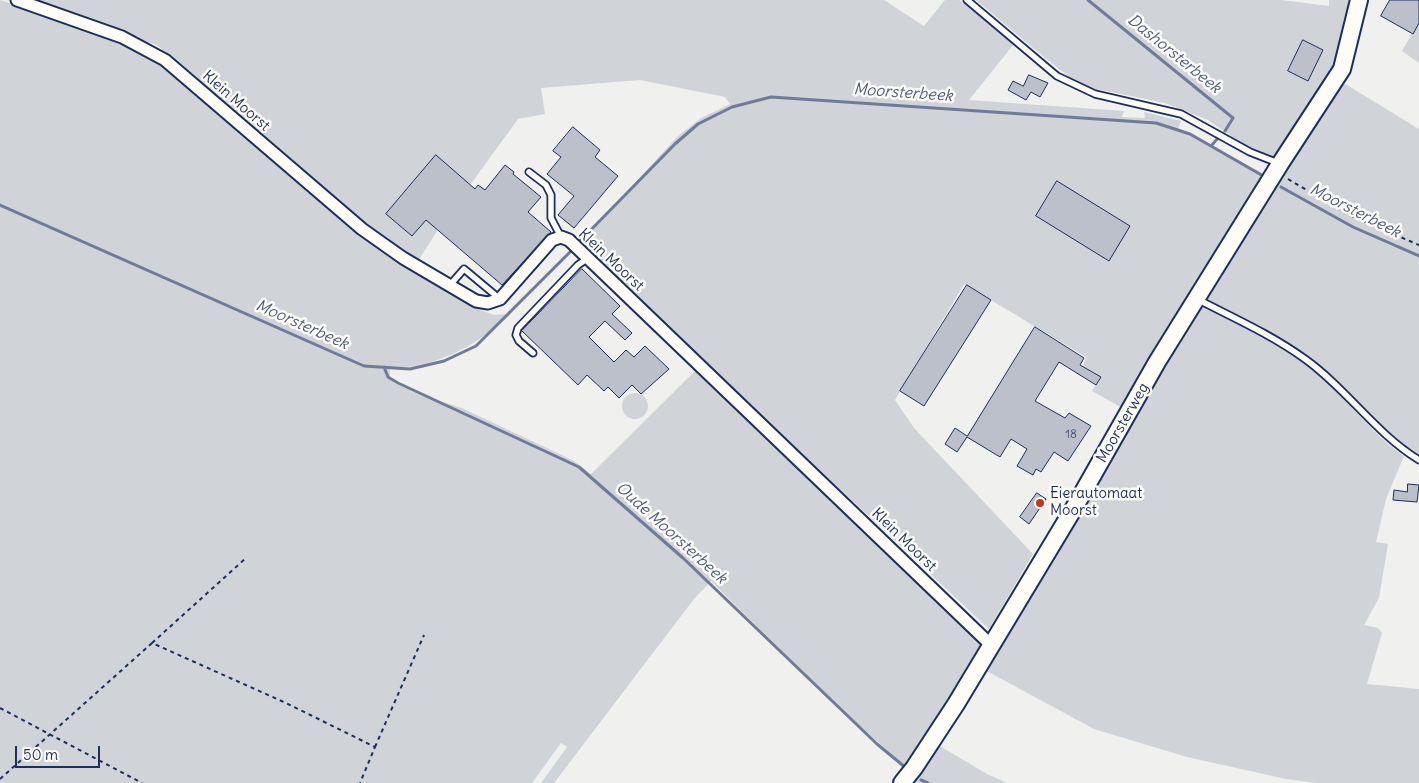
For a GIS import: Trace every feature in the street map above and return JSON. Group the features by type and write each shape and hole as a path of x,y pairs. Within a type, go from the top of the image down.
{"street":[{"name":"Klein Moorst","path":"17,0 122,37 165,60 362,229 403,258 476,301 488,303 500,299 552,240 561,237 569,240 991,645"},
{"name":"Moorsterweg","path":"902,783 956,704 1197,299 1342,69 1359,0"}],"lane":[{"path":"968,0 1057,76 1095,94 1181,114 1278,168"},
{"path":"529,172 546,185 550,195 551,218 561,237"},
{"path":"533,353 519,341 516,335 518,328 578,265 588,258"},
{"path":"450,286 464,269 500,299"},
{"path":"1197,299 1262,332 1306,359 1337,386 1388,438 1419,460"}],"path":[{"path":"1278,168 1347,214 1419,245"},
{"path":"0,779 52,735 246,558"},
{"path":"360,783 424,635"},
{"path":"152,643 286,703 376,747"},
{"path":"0,708 142,783"}],"shaded area":[{"path":"0,0 142,48 239,129 441,284 480,310 494,315 511,314 485,336 455,353 424,364 390,368 390,379 394,383 420,395 462,408 574,461 591,474 695,371 982,641 907,768 831,700 711,581 694,599 554,783 541,783 567,747 561,743 532,783 0,783"},
{"path":"29,0 884,0 924,26 945,0 960,0 1014,44 969,100 1124,111 1122,117 1145,118 1144,112 1181,121 1178,128 1266,175 1122,408 1092,391 1101,377 1083,367 1086,357 964,284 895,400 914,428 1033,554 989,629 579,244 677,137 701,118 730,104 725,97 640,80 541,88 545,114 518,119 439,228 418,261 344,209 174,57 156,45"},
{"path":"976,0 1281,0 1329,6 1329,0 1352,0 1333,71 1278,158 1243,144 1208,120 1165,103 1087,87 1072,79"},
{"path":"1419,24 1419,63 1402,51"},
{"path":"1342,82 1419,129 1419,457 1382,428 1342,385 1303,352 1252,322 1206,299 1258,212"},
{"path":"1203,306 1265,339 1310,369 1334,389 1383,439 1404,456 1386,499 1376,542 1388,544 1379,598 1364,625 1378,628 1382,633 1367,684 1419,689 1419,783 1316,783 1286,779 1187,757 1094,729 983,669 1098,475"},
{"path":"635,393 644,397 648,406 644,415 635,419 626,415 622,406 626,397"},
{"path":"938,745 987,774 1007,783 912,783"}],"building":[{"path":"1390,0 1419,0 1419,23 1413,34 1381,16"},
{"path":"1303,40 1323,50 1308,81 1288,71"},
{"path":"1029,75 1048,83 1040,97 1031,92 1026,100 1008,90 1013,81 1023,86"},
{"path":"573,127 600,150 595,157 618,176 574,228 558,215 574,196 547,174 561,157 553,151"},
{"path":"436,155 475,189 478,185 485,190 505,165 541,197 528,212 551,232 502,285 426,220 412,236 386,214"},
{"path":"1057,181 1130,226 1109,261 1036,216"},
{"path":"582,269 620,306 612,314 632,333 625,340 605,321 589,337 614,362 626,350 634,357 645,346 669,369 641,394 632,385 619,398 608,387 604,391 587,375 578,385 522,331"},
{"path":"967,285 991,300 924,406 900,391"},
{"path":"1035,327 1084,358 1080,365 1101,377 1096,385 1059,362 1035,401 1065,418 1069,413 1091,426 1068,461 1054,452 1041,472 1036,469 1033,475 1017,466 1027,449 1011,439 1000,457 967,437 957,452 945,444 955,428 967,436"},
{"path":"1408,484 1419,485 1417,502 1393,500 1394,490 1407,492"},
{"path":"1037,493 1046,499 1029,524 1020,517"}],"waterway":[{"name":"Dashorsterbeek","path":"1088,0 1233,118 1225,131"},
{"name":"Moorsterbeek","path":"579,242 675,144 698,124 732,107 771,97 1156,123 1190,134 1265,177"},
{"name":"Dashorsterbeek","path":"1211,146 1218,138"},
{"name":"Moorsterbeek","path":"1281,187 1353,227 1419,256"},
{"name":"Moorsterbeek","path":"0,205 364,366 410,369 444,361 476,346 571,251"},
{"name":"Oude Moorsterbeek","path":"384,367 388,377 398,383 579,467 683,558 877,744 906,768"},
{"name":"Oude Moorsterbeek","path":"921,780 928,783"}],"place":[{"name":"Eierautomaat Moorst","path":"1040,503"}]}
